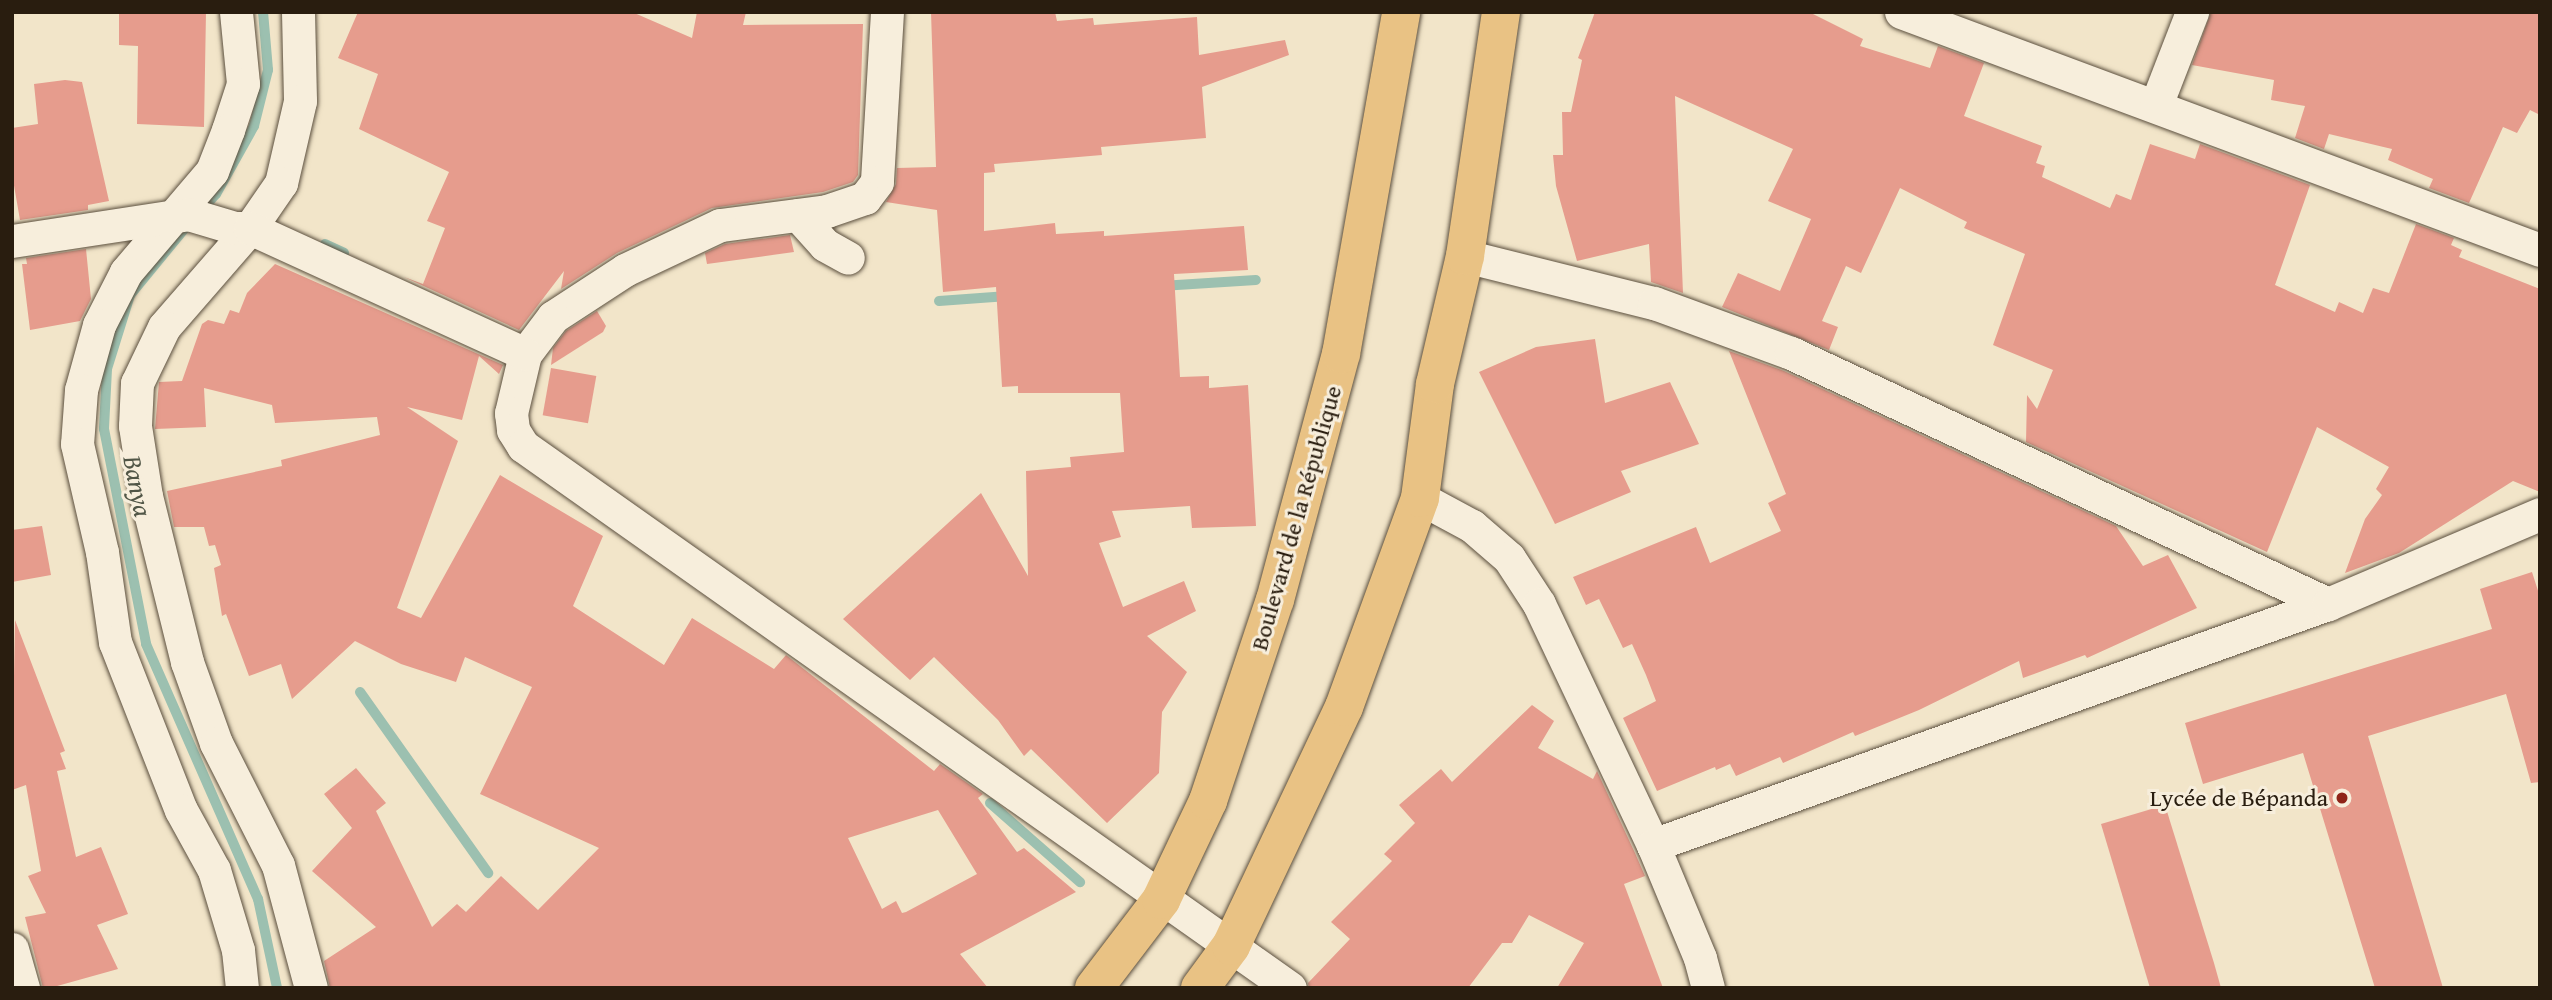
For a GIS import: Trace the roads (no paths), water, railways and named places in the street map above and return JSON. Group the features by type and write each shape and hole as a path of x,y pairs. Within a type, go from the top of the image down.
{"main road":[{"name":"Boulevard de la République","path":"1094,988 1161,901 1208,801 1296,523 1341,354 1401,12"},
{"path":"1200,988 1231,946 1345,707 1420,498 1435,384 1465,256 1501,12"}],"street":[{"path":"236,12 243,84 228,130 212,171 179,215 126,272 99,325 81,390 77,444 102,552 115,642 181,810 214,870 238,950 242,988"},
{"path":"298,12 300,101 281,183 164,327 137,383 135,426 146,496 187,662 216,743 278,865 312,988"},
{"path":"887,12 877,182 850,206 720,225 625,270 553,317 525,354 511,413 513,430 523,446 785,628 1161,901 1290,988"},
{"path":"1900,12 2157,105 2540,250"},
{"path":"2157,105 2192,12"},
{"path":"12,241 179,215 243,228 525,354"},
{"path":"798,215 825,245 848,258"},
{"path":"1465,256 1654,303 1791,353 2328,604"},
{"path":"1420,498 1472,526 1509,558 1539,604 1653,845 1708,988"},
{"path":"1653,845 2328,604 2540,514"},
{"path":"12,949 23,988"}],"waterway":[{"name":"Banya","path":"201,211 216,194 254,126 268,70 263,12"},
{"name":"Banya","path":"185,228 130,295 107,369 104,429 146,644 258,899 277,988"},
{"path":"325,244 344,253"},
{"path":"1161,286 1256,280"},
{"path":"939,301 1008,296"},
{"path":"360,692 488,873"},
{"path":"990,803 1080,882"}],"place":[{"name":"Lycée de Bépanda","path":"2342,798"}]}
